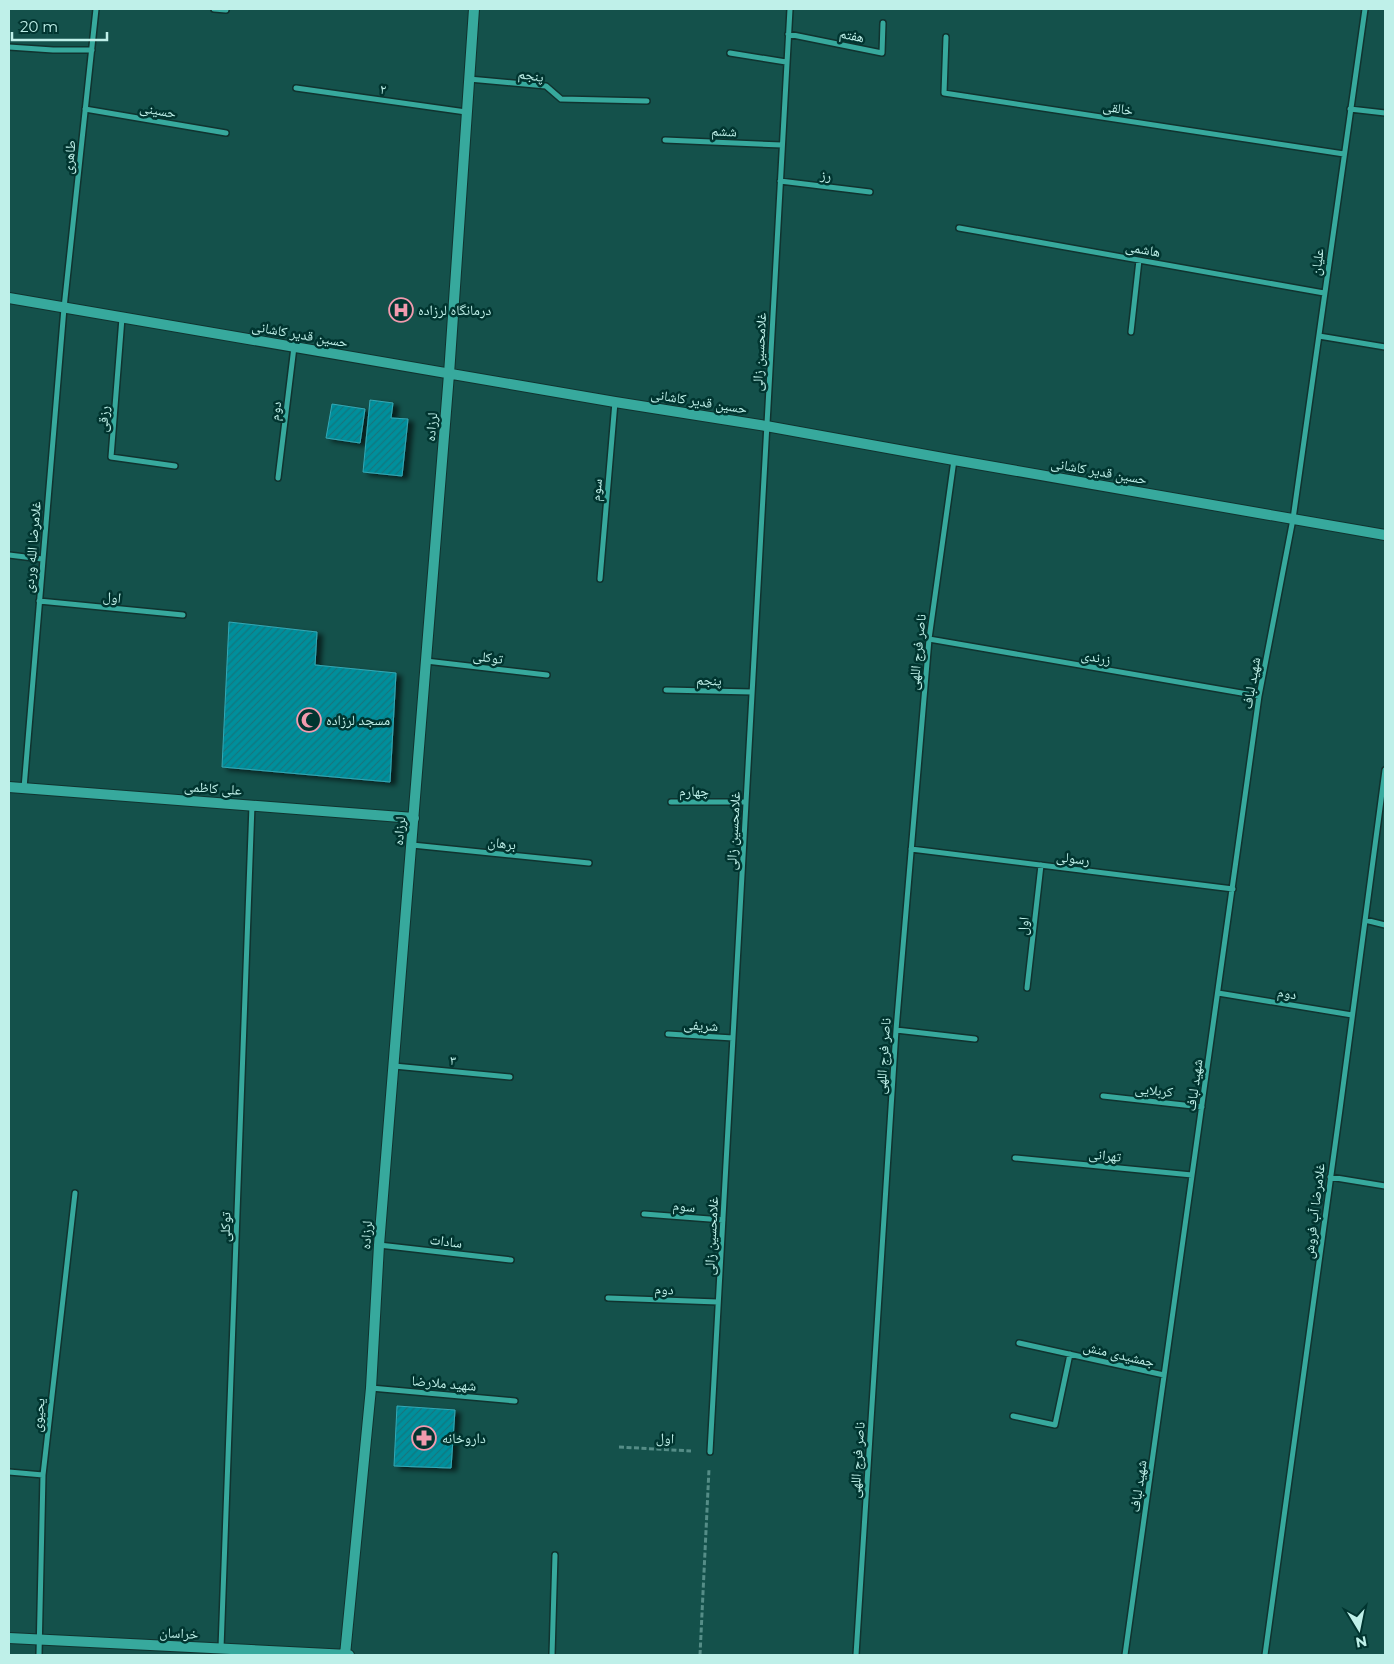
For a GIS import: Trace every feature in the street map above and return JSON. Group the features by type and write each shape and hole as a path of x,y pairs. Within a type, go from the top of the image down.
{"street":[{"name":"طاهری","path":"64,308 96,9"},
{"path":"214,9 226,10"},
{"name":"لرزاده","path":"345,1655 371,1388 379,1245 449,374 474,9"},
{"name":"غلامحسین زالی","path":"710,1452 790,9"},
{"name":"علیان","path":"1293,519 1365,9"},
{"name":"هفتم","path":"788,34 882,53 883,23"},
{"name":"خالقی","path":"946,37 944,93 1344,154"},
{"path":"9,46 53,50 92,50"},
{"path":"730,53 786,62"},
{"name":"پنجم","path":"469,79 546,86 561,99 646,101"},
{"name":"۲","path":"296,88 467,112"},
{"name":"حسینی","path":"85,109 226,133"},
{"path":"1350,109 1385,113"},
{"name":"ششم","path":"665,140 782,145"},
{"name":"رز","path":"780,181 870,192"},
{"name":"هاشمی","path":"959,228 1324,293"},
{"path":"1131,332 1140,260"},
{"name":"حسین قدیر کاشانی","path":"9,298 449,374 766,426 1385,535"},
{"name":"غلامرضا الله وردی","path":"24,788 64,308"},
{"name":"رزقی","path":"122,317 111,457 175,466"},
{"path":"1318,336 1385,347"},
{"name":"دوم","path":"278,478 294,347"},
{"name":"سوم","path":"600,579 615,402"},
{"name":"ناصر فرج اللهی","path":"856,1655 896,1030 929,639 954,460"},
{"name":"شهید لباف","path":"1125,1655 1259,696 1293,519"},
{"path":"9,555 42,559"},
{"name":"اول","path":"39,601 183,616"},
{"name":"زرندی","path":"929,639 1259,696"},
{"name":"توکلی","path":"426,661 547,675"},
{"name":"پنجم","path":"666,690 752,692"},
{"name":"غلامرضا آب فروش","path":"1265,1655 1302,1395 1385,770"},
{"name":"علی کاظمی","path":"9,787 414,818"},
{"name":"چهارم","path":"671,802 746,802"},
{"name":"توکلی","path":"221,1649 252,805"},
{"name":"برهان","path":"412,845 589,863"},
{"name":"رسولی","path":"911,849 1232,889"},
{"name":"اول","path":"1027,988 1041,865"},
{"path":"1365,920 1385,925"},
{"name":"دوم","path":"1218,993 1352,1016"},
{"path":"896,1030 975,1039"},
{"name":"شریفی","path":"668,1034 733,1038"},
{"name":"۳","path":"394,1066 510,1077"},
{"name":"کربلایی","path":"1102,1096 1202,1107"},
{"name":"تهرانی","path":"1015,1158 1192,1175"},
{"path":"1330,1178 1385,1186"},
{"name":"یحیوی","path":"39,1655 43,1475 75,1193"},
{"name":"سوم","path":"644,1214 723,1220"},
{"name":"سادات","path":"379,1245 511,1260"},
{"name":"دوم","path":"608,1298 718,1302"},
{"name":"جمشیدی منش","path":"1019,1343 1164,1375"},
{"name":"جمشیدی منش","path":"1013,1416 1055,1424 1070,1354"},
{"name":"شهید ملارضا","path":"371,1388 515,1401"},
{"path":"9,1472 43,1475"},
{"path":"552,1655 555,1555"},
{"name":"خراسان","path":"9,1638 349,1655"}],"path":[{"name":"اول","path":"619,1447 710,1452"},
{"path":"700,1655 710,1452"}],"building":[{"path":"370,400 393,403 391,418 408,419 402,476 363,472"},
{"path":"332,404 365,409 360,443 326,438"},
{"name":"مسجد لرزاده","path":"229,622 317,632 315,665 396,673 390,782 222,767"},
{"name":"داروخانه","path":"397,1406 455,1410 451,1468 394,1466"}],"place":[{"name":"درمانگاه لرزاده","path":"401,310"},
{"name":"مسجد لرزاده","path":"309,720"},
{"name":"داروخانه","path":"424,1438"}]}
